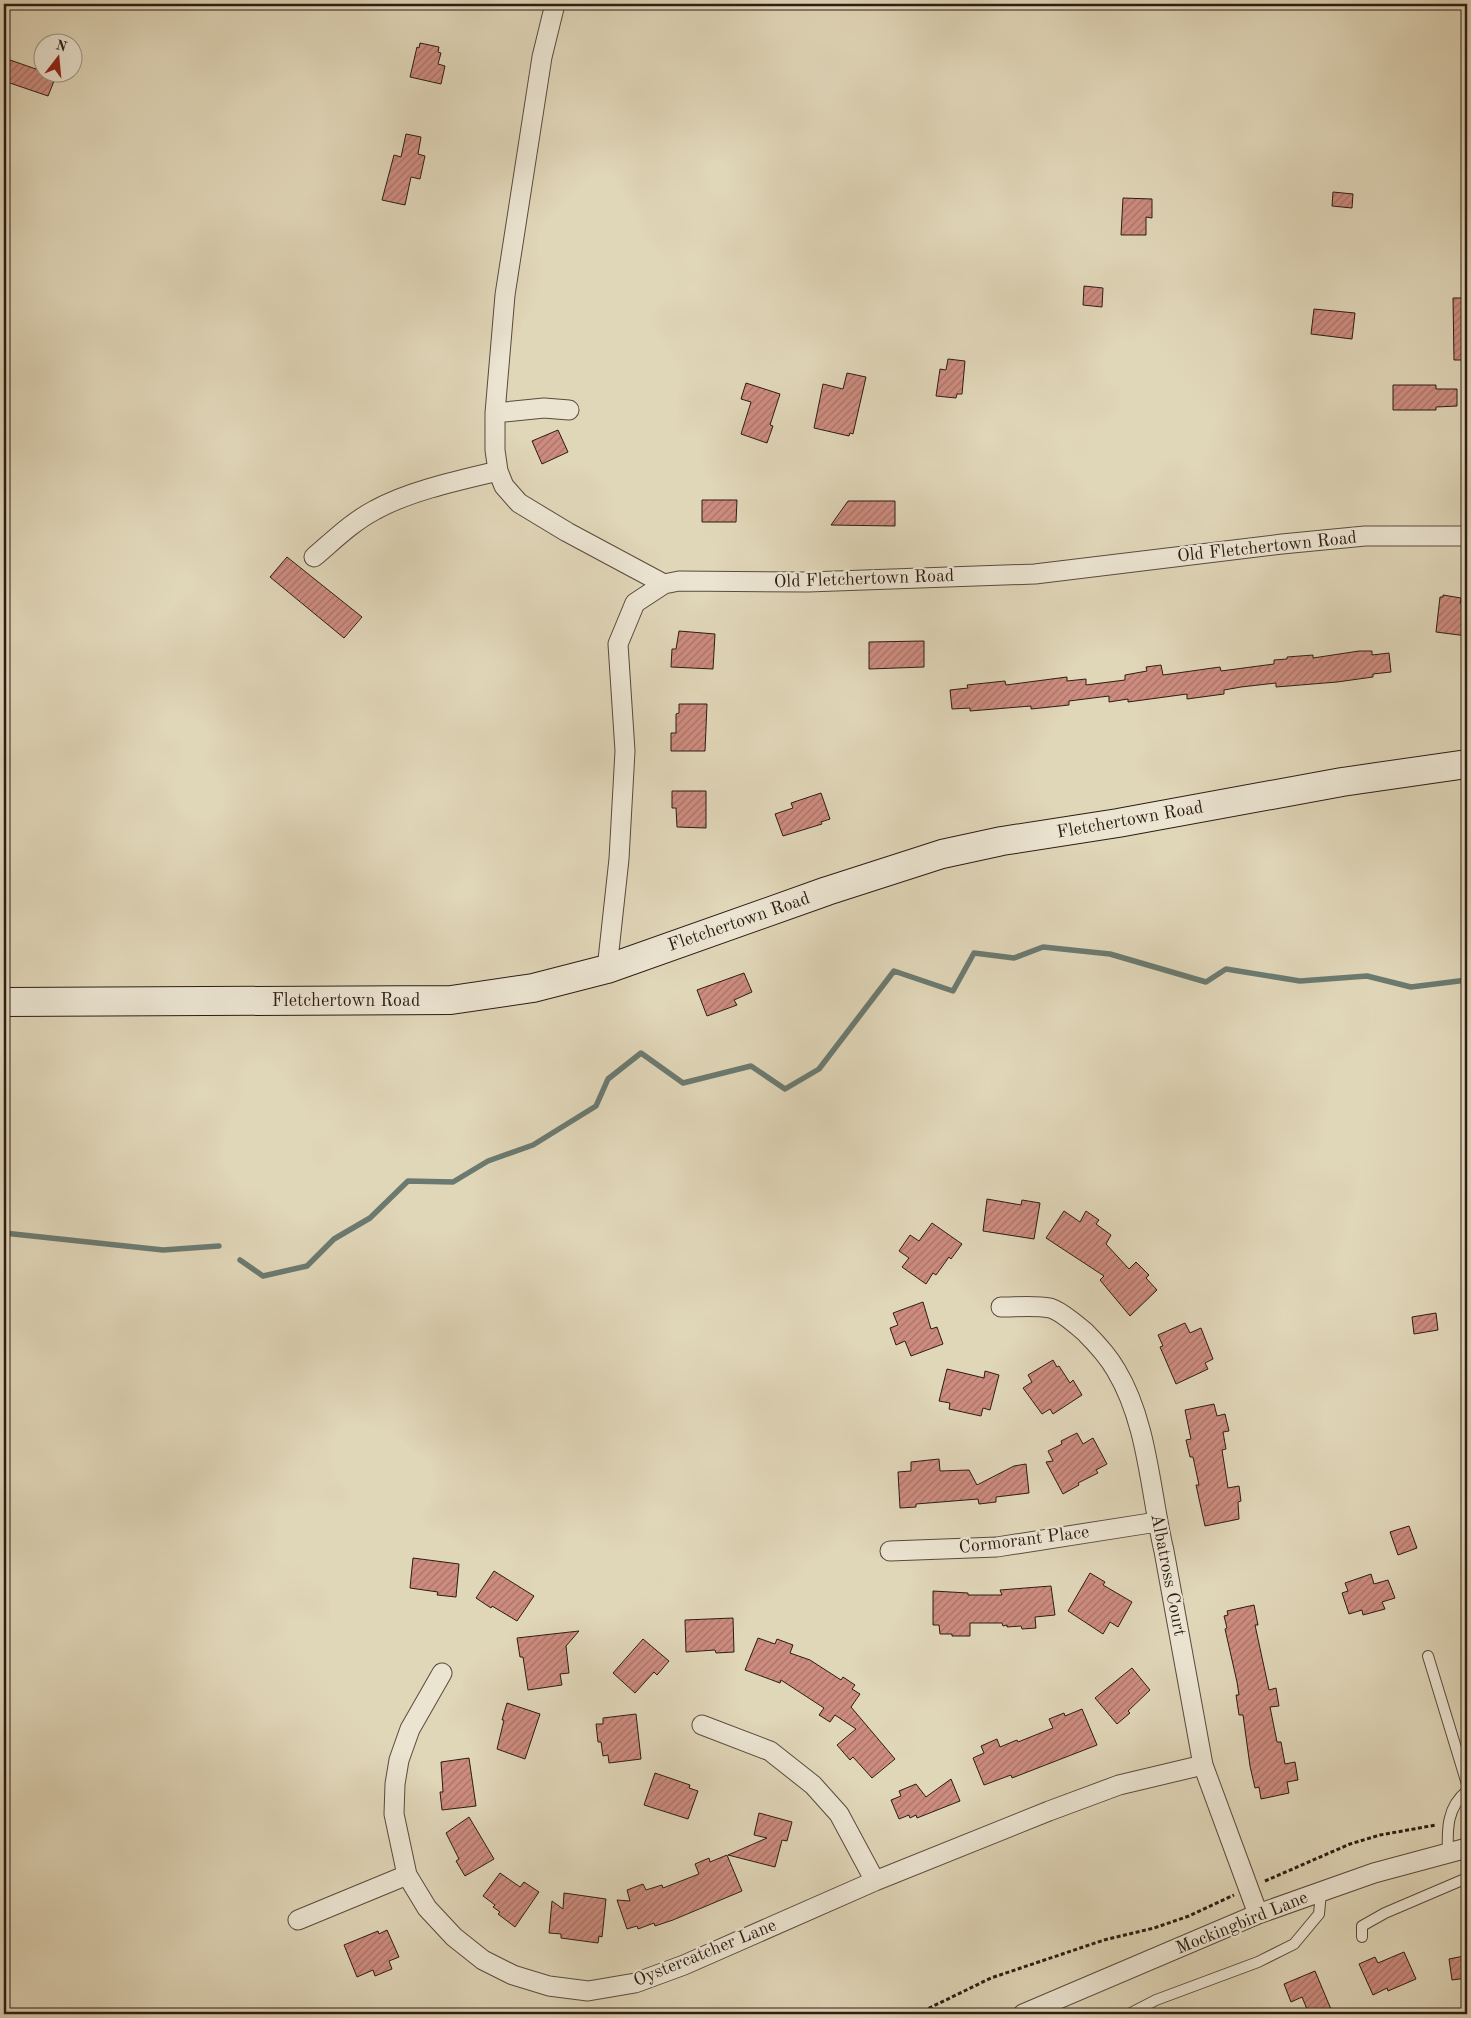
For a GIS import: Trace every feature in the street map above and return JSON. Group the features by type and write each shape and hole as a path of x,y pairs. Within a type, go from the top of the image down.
{"street":[{"path":"555,4 542,57 505,295 495,413 495,450 498,471 504,486 519,503 567,532 664,584"},
{"path":"495,413 544,408 569,410"},
{"path":"314,557 356,522 374,510 398,500 498,471"},
{"name":"Old Fletchertown Road","path":"607,969 619,859 625,751 618,644 635,603 664,584 679,581 808,582 1036,574 1282,544 1365,536 1467,536"},
{"name":"Fletchertown Road","path":"4,1002 451,1000 533,988 607,969 827,891 942,854 1002,841 1118,823 1342,782 1467,764"},
{"name":"Albatross Court","path":"1001,1306 1052,1308 1079,1326 1103,1350 1117,1371 1132,1404 1150,1469 1157,1522 1203,1765 1258,1914"},
{"name":"Cormorant Place","path":"890,1551 997,1547 1157,1522"},
{"name":"Oystercatcher Lane","path":"442,1673 410,1729 399,1760 395,1784 394,1814 407,1875 427,1908 454,1937 483,1960 513,1975 549,1986 588,1991 635,1983 684,1965 875,1881 1120,1785 1203,1765"},
{"path":"702,1725 770,1751 813,1785 839,1814 875,1881"},
{"name":"Mockingbird Lane","path":"1031,2013 1258,1914 1374,1873 1467,1848"},
{"path":"298,1920 407,1875"}],"lane":[{"path":"1428,1656 1467,1784"},
{"path":"1448,1853 1447,1823 1459,1797 1467,1791"},
{"path":"1362,1937 1362,1926 1385,1913 1467,1878"},
{"path":"1129,2014 1156,2000 1258,1962 1294,1944 1319,1914 1321,1892"}],"path":[{"path":"917,2014 991,1978 1104,1940 1154,1928 1189,1916 1350,1844 1380,1835 1447,1823"}],"building":[{"path":"420,43 439,47 438,52 441,53 438,64 445,66 441,84 410,77 417,47 419,48"},
{"path":"10,60 32,68 32,82 54,82 48,96 4,81"},
{"path":"406,134 421,137 418,154 425,156 420,179 411,177 405,205 382,200 394,155 401,157"},
{"path":"1333,192 1353,194 1352,208 1332,206"},
{"path":"1123,198 1152,199 1152,218 1146,217 1146,235 1121,235"},
{"path":"1084,286 1103,288 1102,307 1083,305"},
{"path":"1453,298 1467,298 1467,360 1454,360"},
{"path":"1314,309 1355,313 1352,339 1311,334"},
{"path":"948,359 965,361 962,394 957,394 956,398 936,396 940,369 946,370"},
{"path":"847,373 866,377 853,434 850,433 849,436 814,428 823,384 843,389"},
{"path":"746,383 780,394 770,425 773,426 767,443 741,434 751,402 741,399"},
{"path":"1393,385 1436,385 1436,389 1457,389 1457,406 1436,407 1436,410 1393,410"},
{"path":"558,430 568,452 542,464 532,441"},
{"path":"702,500 737,500 736,522 702,522"},
{"path":"848,501 895,501 895,526 831,525"},
{"path":"287,557 362,617 344,638 270,577"},
{"path":"1443,595 1461,598 1460,603 1467,605 1467,636 1436,632 1440,597 1443,597"},
{"path":"679,631 715,634 713,669 671,667 672,649 676,649"},
{"path":"924,641 924,667 869,669 869,642"},
{"path":"1359,651 1372,651 1372,655 1389,653 1391,672 1373,674 1373,677 1337,682 1276,687 1276,683 1241,687 1224,690 1224,694 1187,699 1187,694 1128,702 1128,699 1109,702 1109,696 1069,701 1069,705 1031,709 1031,706 970,711 970,708 952,709 950,690 968,688 967,685 1005,681 1006,685 1067,677 1067,681 1086,679 1086,685 1125,680 1125,675 1147,671 1146,667 1161,665 1163,675 1220,667 1221,671 1274,664 1274,660 1287,659 1287,657 1313,655 1313,658"},
{"path":"679,704 707,704 705,751 671,751 671,733 676,733 676,714 679,713"},
{"path":"672,791 706,791 706,828 677,827 676,808 672,808"},
{"path":"821,793 830,819 821,822 822,824 783,836 775,814 793,808 791,803"},
{"path":"744,973 752,992 734,1000 737,1005 707,1016 697,990"},
{"path":"987,1199 1021,1205 1022,1200 1040,1203 1034,1239 983,1231"},
{"path":"1064,1211 1080,1222 1086,1211 1099,1220 1096,1224 1111,1235 1106,1244 1129,1269 1136,1262 1149,1275 1146,1278 1157,1290 1130,1316 1100,1280 1104,1276 1046,1238"},
{"path":"932,1223 962,1244 951,1259 949,1257 936,1275 933,1273 926,1284 902,1267 909,1258 899,1251 910,1235 919,1241"},
{"path":"923,1302 931,1329 937,1327 943,1344 911,1356 905,1341 896,1345 890,1328 898,1325 893,1313"},
{"path":"1436,1313 1438,1330 1414,1334 1412,1317"},
{"path":"1185,1323 1190,1333 1201,1328 1213,1359 1205,1363 1208,1369 1176,1384 1160,1347 1163,1346 1158,1335"},
{"path":"1053,1360 1070,1383 1073,1380 1082,1395 1053,1414 1050,1409 1042,1414 1023,1388 1032,1382 1028,1375"},
{"path":"947,1369 984,1378 985,1371 999,1375 990,1410 983,1408 981,1416 949,1409 950,1403 939,1401"},
{"path":"1214,1404 1217,1416 1225,1414 1229,1431 1223,1432 1226,1449 1222,1450 1228,1488 1239,1486 1241,1501 1238,1502 1239,1519 1205,1526 1196,1485 1199,1485 1193,1457 1190,1457 1186,1440 1191,1439 1185,1410"},
{"path":"1077,1433 1083,1444 1093,1438 1107,1464 1096,1470 1098,1473 1078,1483 1079,1485 1063,1494 1046,1462 1053,1461 1048,1451 1062,1444 1061,1441"},
{"path":"939,1459 940,1471 969,1470 977,1485 1014,1466 1026,1464 1029,1493 996,1497 996,1502 979,1504 978,1499 916,1504 916,1507 900,1508 898,1472 911,1471 911,1462"},
{"path":"1409,1526 1417,1548 1398,1555 1390,1532"},
{"path":"413,1558 459,1564 456,1597 437,1595 438,1592 410,1588"},
{"path":"494,1571 534,1596 517,1621 476,1598"},
{"path":"1090,1573 1105,1582 1103,1585 1132,1602 1118,1627 1110,1622 1103,1634 1068,1611"},
{"path":"1371,1574 1374,1584 1388,1580 1395,1598 1382,1602 1385,1609 1363,1615 1362,1610 1349,1614 1342,1593 1348,1591 1345,1583"},
{"path":"1051,1586 1055,1615 1035,1617 1036,1628 1007,1627 1007,1625 1003,1626 1002,1623 970,1623 970,1636 952,1636 952,1634 940,1634 939,1625 933,1625 933,1591 968,1593 968,1595 1002,1595 1000,1590"},
{"path":"1254,1605 1258,1625 1255,1625 1269,1690 1276,1688 1279,1706 1270,1707 1277,1742 1281,1742 1285,1764 1295,1762 1298,1780 1287,1782 1289,1793 1261,1799 1259,1787 1255,1788 1250,1766 1243,1715 1239,1715 1236,1695 1239,1695 1224,1616 1228,1615 1227,1611"},
{"path":"733,1618 734,1652 716,1653 715,1650 686,1652 685,1620"},
{"path":"579,1631 566,1646 569,1673 560,1674 562,1685 528,1690 523,1657 520,1657 517,1638"},
{"path":"758,1638 775,1644 777,1639 793,1645 790,1653 810,1660 841,1680 843,1677 855,1685 852,1689 860,1694 851,1707 895,1759 872,1778 853,1757 850,1760 837,1745 856,1729 835,1715 830,1722 819,1715 824,1708 781,1680 780,1683 745,1670"},
{"path":"643,1639 669,1661 657,1675 654,1672 635,1693 613,1673"},
{"path":"1132,1668 1150,1690 1128,1711 1130,1713 1117,1724 1095,1698"},
{"path":"507,1703 540,1714 525,1759 497,1749"},
{"path":"1082,1709 1097,1745 1012,1778 1011,1775 984,1785 973,1758 984,1753 981,1746 997,1739 1000,1747 1017,1740 1018,1742 1053,1728 1049,1719 1064,1713 1065,1716"},
{"path":"636,1714 641,1759 609,1763 608,1755 603,1756 601,1742 598,1742 596,1724 603,1724 603,1718"},
{"path":"469,1758 476,1806 442,1810 440,1792 443,1792 441,1762"},
{"path":"655,1773 690,1785 689,1788 698,1791 688,1819 644,1805"},
{"path":"951,1779 960,1801 917,1818 916,1815 910,1818 909,1815 899,1819 891,1800 901,1796 899,1791 916,1784 926,1797"},
{"path":"759,1813 792,1822 787,1841 782,1840 775,1867 728,1855 767,1838 754,1835"},
{"path":"469,1817 494,1859 465,1876 456,1861 459,1859 446,1833"},
{"path":"727,1855 742,1891 655,1926 654,1923 638,1929 637,1926 627,1929 617,1900 630,1901 627,1890 643,1884 646,1890 662,1885 663,1888 699,1874 695,1864 709,1858 710,1862"},
{"path":"500,1873 520,1887 524,1882 539,1892 515,1927 498,1914 500,1912 493,1907 495,1905 483,1896"},
{"path":"564,1893 606,1899 602,1937 599,1936 598,1943 561,1938 561,1934 549,1933 552,1901 563,1909"},
{"path":"387,1930 399,1957 389,1961 392,1969 375,1976 373,1970 357,1977 344,1945 378,1931 379,1934"},
{"path":"1404,1952 1416,1979 1388,1991 1387,1988 1373,1995 1359,1964 1375,1957 1378,1963"},
{"path":"1464,1956 1467,1978 1452,1980 1449,1959"},
{"path":"1315,1971 1333,2014 1309,2014 1302,1997 1291,2002 1284,1984"}],"waterway":[{"path":"240,1260 263,1276 307,1266 334,1239 370,1218 408,1181 453,1182 488,1161 533,1145 596,1106 608,1079 641,1053 683,1083 751,1066 785,1089 819,1069 894,971 953,991 974,953 1014,958 1043,947 1110,954 1206,982 1226,969 1300,981 1367,976 1411,987 1467,980"},
{"path":"4,1233 163,1250 219,1246"}]}
